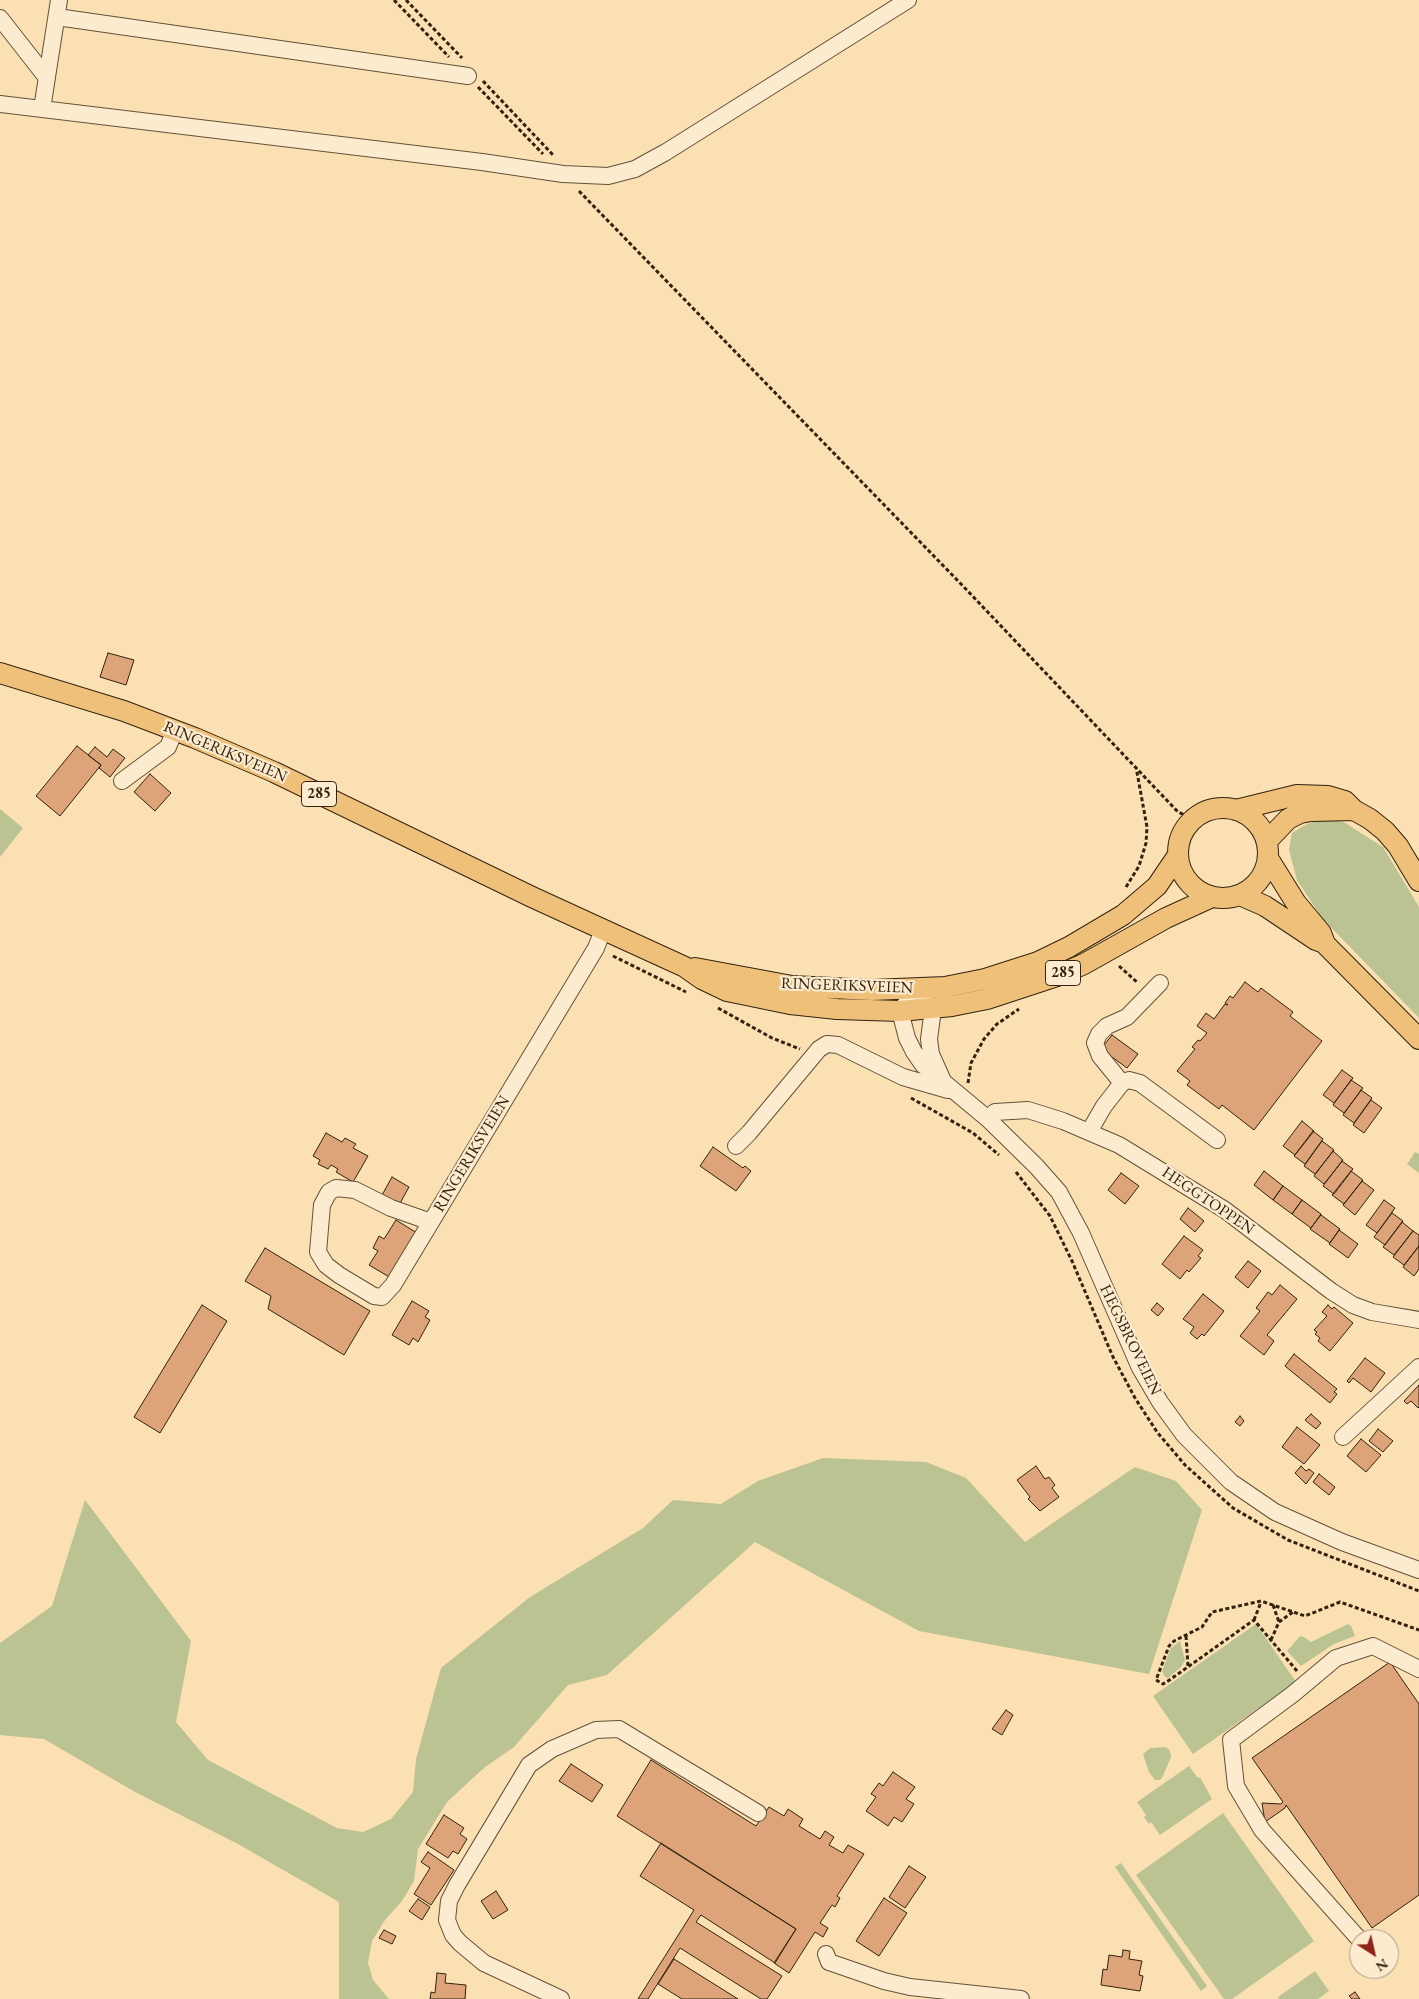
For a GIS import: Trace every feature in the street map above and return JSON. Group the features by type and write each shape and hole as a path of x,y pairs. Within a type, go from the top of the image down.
{"main road":[{"name":"RINGERIKSVEIEN","path":"0,673 175,730 274,772 599,939 685,967 706,968 728,975 792,986 916,990 945,987 993,977 1038,962 1123,915 1148,895 1165,877 1178,855"},
{"path":"1194,819 1214,809 1236,810 1306,795 1328,796 1345,801 1354,810 1370,819 1385,831 1398,846 1419,881"},
{"name":"285","path":"1236,810 1256,822 1268,850 1296,903 1321,933 1326,944 1419,1039"},
{"path":"1240,895 1253,888 1260,879 1268,850 1288,819 1300,813 1310,811 1354,810"},
{"name":"285","path":"1178,855 1181,838 1194,819"},
{"path":"1178,855 1180,866 1188,881 1196,889 1212,897"},
{"name":"285","path":"1212,897 1228,898 1240,895 1265,906 1316,940 1326,944"},
{"name":"RINGERIKSVEIEN","path":"685,967 702,979 726,991 790,1004 837,1009 900,1011 933,1009 987,999 1016,991 1110,959 1166,918 1212,897"}],"street":[{"path":"42,109 59,0"},
{"path":"0,104 482,162 567,175 608,176 636,169 666,152 908,0"},
{"path":"56,17 471,72"},
{"path":"0,18 47,78"},
{"path":"122,781 168,747 175,730"},
{"name":"RINGERIKSVEIEN","path":"431,1222 390,1208 355,1190 336,1188 329,1192 322,1205 318,1252 326,1265 374,1296 382,1297 393,1286 431,1222 599,939"},
{"path":"1122,1083 1100,1056 1095,1043 1099,1034 1107,1026 1127,1017 1154,989"},
{"path":"900,1011 916,990 933,1009"},
{"name":"HEGSBROVEIEN","path":"933,1009 929,1039 931,1054 948,1086"},
{"name":"HEGSBROVEIEN","path":"900,1011 907,1038 923,1065 988,1119 1036,1166 1059,1192 1081,1233 1140,1368 1172,1420 1199,1452 1231,1482 1275,1512 1342,1542 1419,1570"},
{"path":"736,1146 819,1049 827,1044 838,1045 904,1077 948,1086"},
{"path":"1089,1132 1104,1106 1122,1083 1129,1080 1140,1083 1217,1140"},
{"name":"HEGGTOPPEN","path":"988,1119 995,1112 1028,1110 1063,1121 1089,1132 1147,1160 1225,1210 1331,1291 1353,1305 1372,1312 1419,1320"},
{"path":"1343,1437 1419,1367"},
{"path":"1350,1929 1262,1830 1236,1786 1231,1740 1293,1694 1306,1681 1336,1658 1373,1646 1419,1668"},
{"path":"562,1999 484,1963 453,1935 447,1920 449,1901 457,1885 528,1765 552,1749 596,1730 619,1729 758,1813"},
{"path":"826,1954 828,1962 859,1974 910,1987 946,1995 1021,1999"}],"path":[{"path":"394,0 471,72 567,175 581,193"},
{"path":"406,0 567,175 581,193 1136,766 1178,812 1194,819"},
{"path":"1124,889 1139,866 1146,843 1147,827 1136,766"},
{"path":"599,939 689,993"},
{"path":"1110,959 1154,989"},
{"path":"714,1006 772,1038 815,1055"},
{"path":"969,1087 972,1063 984,1039 997,1024 1022,1008"},
{"path":"904,1094 947,1116 973,1133"},
{"path":"1261,1601 1254,1620 1163,1684 1156,1680 1169,1646 1174,1641 1202,1627 1212,1612 1261,1601 1305,1616 1340,1602 1419,1630"},
{"path":"1273,1605 1279,1622"},
{"path":"1271,1640 1279,1622 1294,1612"},
{"path":"1254,1620 1306,1681"},
{"path":"1186,1636 1188,1666"}],"green space":[{"path":"0,809 23,828 0,857"},
{"path":"1325,819 1342,821 1383,847 1419,907 1419,1018 1322,918 1297,880 1289,850 1292,833 1307,824"},
{"path":"1415,1152 1419,1154 1419,1173 1407,1164"},
{"path":"823,1458 926,1462 966,1478 1025,1542 1135,1467 1176,1481 1202,1510 1149,1674 919,1631 755,1542 607,1675 568,1685 514,1747 485,1767 447,1802 418,1849 414,1881 402,1901 385,1920 372,1941 368,1963 373,1980 389,1999 339,1999 339,1902 238,1844 135,1792 44,1739 0,1735 0,1643 52,1606 85,1500 191,1641 176,1722 208,1760 337,1828 363,1832 391,1819 413,1792 416,1759 441,1668 530,1597 643,1528 673,1500 721,1504 758,1481"},
{"path":"1256,1624 1296,1682 1193,1754 1153,1696"},
{"path":"1348,1624 1351,1626 1355,1636 1334,1644 1301,1666 1287,1651 1300,1636 1311,1642"},
{"path":"1180,1641 1185,1660 1181,1667 1168,1678 1165,1677 1162,1671 1171,1648"},
{"path":"1166,1747 1170,1751 1171,1757 1163,1776 1160,1780 1155,1780 1149,1772 1143,1754 1150,1748"},
{"path":"1189,1766 1198,1778 1200,1777 1212,1799 1160,1835 1151,1822 1149,1824 1144,1817 1146,1815 1137,1802"},
{"path":"1223,1813 1314,1941 1232,1999 1224,1999 1136,1875"},
{"path":"1121,1863 1207,1986 1201,1991 1115,1867"},
{"path":"1315,1971 1329,1991 1318,1999 1279,1999 1278,1997"}],"building":[{"path":"108,653 134,660 126,685 100,677"},
{"path":"77,746 101,765 60,816 36,796"},
{"path":"95,747 107,757 113,749 125,758 110,777 99,768 101,765 88,755"},
{"path":"150,774 171,793 155,811 134,792"},
{"path":"1245,982 1258,992 1261,988 1293,1012 1290,1016 1322,1041 1254,1130 1222,1105 1219,1109 1187,1085 1190,1081 1177,1071 1195,1049 1192,1047 1207,1033 1197,1026 1206,1013 1214,1019 1225,1004 1228,1005 1225,1003 1230,996 1233,998"},
{"path":"1112,1035 1138,1054 1127,1068 1101,1049"},
{"path":"1342,1070 1353,1078 1334,1103 1323,1095"},
{"path":"1351,1080 1363,1088 1344,1113 1333,1105"},
{"path":"1361,1090 1372,1098 1354,1123 1343,1115"},
{"path":"1371,1100 1382,1108 1364,1133 1353,1125"},
{"path":"1302,1121 1314,1131 1295,1155 1283,1146"},
{"path":"1313,1131 1323,1139 1305,1164 1294,1156"},
{"path":"326,1133 342,1142 345,1138 356,1144 353,1148 368,1156 353,1182 336,1172 338,1169 331,1165 328,1169 318,1164 320,1160 313,1156"},
{"path":"1322,1141 1334,1150 1315,1174 1304,1166"},
{"path":"713,1147 743,1168 745,1166 751,1171 736,1191 700,1166"},
{"path":"1333,1151 1343,1160 1324,1184 1314,1176"},
{"path":"1342,1161 1353,1169 1334,1194 1323,1186"},
{"path":"1264,1171 1283,1186 1273,1200 1254,1185"},
{"path":"1351,1171 1363,1180 1344,1204 1332,1195"},
{"path":"1121,1173 1139,1186 1125,1204 1108,1190"},
{"path":"392,1177 409,1187 399,1205 382,1195"},
{"path":"1362,1181 1374,1190 1355,1215 1343,1205"},
{"path":"1283,1186 1302,1200 1292,1214 1273,1200"},
{"path":"1302,1200 1321,1214 1311,1228 1292,1214"},
{"path":"1384,1200 1395,1208 1377,1233 1366,1225"},
{"path":"1188,1208 1204,1221 1195,1232 1180,1219"},
{"path":"1392,1213 1403,1221 1385,1245 1374,1237"},
{"path":"1321,1215 1340,1229 1330,1243 1310,1229"},
{"path":"396,1220 417,1233 391,1278 369,1265 378,1251 373,1248 379,1236 384,1239"},
{"path":"1402,1222 1413,1231 1394,1255 1383,1247"},
{"path":"1339,1230 1358,1244 1348,1258 1329,1244"},
{"path":"1413,1231 1419,1235 1419,1246 1404,1265 1393,1257"},
{"path":"1184,1236 1203,1250 1198,1256 1201,1258 1180,1279 1162,1264"},
{"path":"1419,1246 1419,1269 1414,1276 1403,1267"},
{"path":"265,1248 370,1311 344,1355 268,1309 271,1296 245,1281"},
{"path":"1248,1261 1261,1271 1248,1288 1235,1277"},
{"path":"1280,1285 1297,1299 1267,1335 1274,1341 1264,1355 1240,1336 1260,1311 1256,1308 1268,1292 1272,1295"},
{"path":"1203,1294 1224,1311 1204,1336 1202,1334 1197,1339 1190,1333 1194,1327 1183,1319"},
{"path":"412,1301 429,1311 425,1317 430,1320 418,1342 413,1338 409,1345 392,1335"},
{"path":"1157,1303 1164,1309 1158,1316 1151,1310"},
{"path":"202,1305 227,1321 160,1433 134,1417"},
{"path":"1328,1305 1332,1309 1334,1307 1353,1323 1330,1351 1318,1341 1320,1338 1315,1334 1317,1332 1314,1330 1327,1316 1322,1312"},
{"path":"1294,1354 1337,1389 1334,1392 1337,1394 1330,1403 1285,1366"},
{"path":"1365,1358 1385,1373 1371,1392 1353,1378 1349,1383 1347,1381"},
{"path":"1419,1385 1418,1408 1411,1401 1407,1404 1404,1401"},
{"path":"1311,1414 1321,1423 1316,1429 1305,1420"},
{"path":"1240,1416 1244,1421 1240,1426 1235,1422"},
{"path":"1297,1427 1320,1445 1304,1464 1282,1447"},
{"path":"1378,1429 1393,1441 1383,1452 1369,1441"},
{"path":"1361,1439 1381,1455 1366,1472 1347,1456"},
{"path":"1036,1466 1045,1479 1049,1477 1055,1485 1052,1488 1059,1497 1040,1511 1028,1499 1030,1497 1017,1480"},
{"path":"1301,1466 1306,1471 1309,1469 1314,1473 1306,1484 1295,1473"},
{"path":"1319,1474 1335,1487 1329,1495 1313,1482"},
{"path":"1390,1662 1419,1704 1419,1895 1372,1928 1286,1805 1285,1808 1265,1822 1262,1803 1281,1804 1283,1802 1252,1758"},
{"path":"1006,1710 1013,1715 1002,1735 992,1729"},
{"path":"651,1760 756,1826 769,1807 784,1816 788,1809 803,1819 799,1826 820,1839 825,1831 834,1837 829,1845 843,1853 848,1845 864,1854 837,1896 840,1898 835,1907 832,1905 820,1923 828,1928 823,1937 815,1932 789,1973 774,1963 796,1929 617,1816"},
{"path":"571,1764 603,1785 592,1802 559,1781"},
{"path":"893,1772 915,1787 906,1799 914,1804 902,1822 894,1817 888,1826 866,1811 876,1797 871,1794 879,1783 883,1786"},
{"path":"444,1815 464,1828 460,1834 467,1839 458,1854 453,1851 448,1858 426,1844"},
{"path":"661,1843 796,1929 775,1963 701,1915 696,1922 782,1976 767,1999 761,1999 680,1948 648,1999 638,1999 694,1910 640,1876"},
{"path":"428,1852 454,1870 431,1905 414,1894 430,1868 421,1862"},
{"path":"909,1866 926,1877 905,1908 889,1897"},
{"path":"496,1891 508,1910 493,1919 481,1901"},
{"path":"884,1898 907,1913 879,1956 856,1941"},
{"path":"418,1899 430,1907 422,1920 409,1911"},
{"path":"384,1930 396,1936 392,1944 379,1938"},
{"path":"1123,1950 1130,1951 1129,1959 1142,1961 1139,1975 1143,1976 1140,1991 1101,1985 1103,1969 1107,1970 1109,1955 1122,1957"},
{"path":"674,1959 738,1999 682,1999 658,1984"},
{"path":"437,1973 446,1974 445,1983 466,1985 465,1999 430,1999 431,1992 435,1993"},
{"path":"1355,1992 1360,1999 1352,1999 1349,1996"}]}
